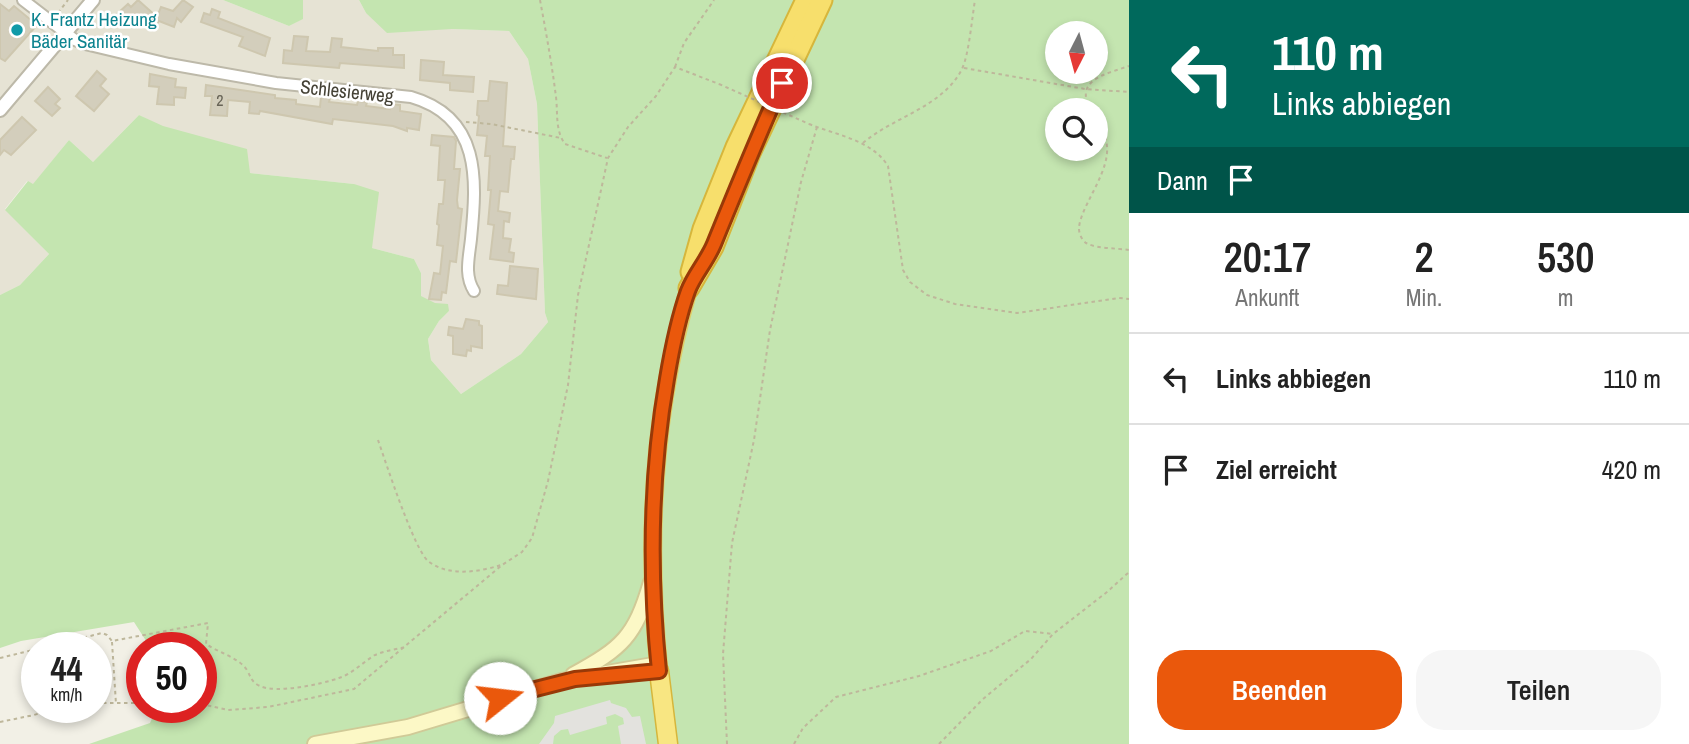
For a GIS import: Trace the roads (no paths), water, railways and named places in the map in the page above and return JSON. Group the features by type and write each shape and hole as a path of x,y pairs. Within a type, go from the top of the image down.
{"highway":[{"path":"689,288 696,251 710,209 736,147 806,0"},
{"path":"689,288 713,247 750,153 822,0"},
{"path":"659,668 668,744"}],"main road":[{"path":"315,744 384,733 561,681 659,668 653,574 653,493 658,435 670,363 689,288"},
{"path":"561,681 605,657 623,642 642,614 653,574"}],"street":[{"name":"Schlesierweg","path":"23,0 65,33 85,44 213,73 276,83 411,97 445,112 456,123 466,142 471,162 474,186 473,218 467,276 474,291"},
{"path":"0,110 93,0"}],"place":[{"name":"K. Frantz Heizung Bäder Sanitär","path":"17,30"}]}
